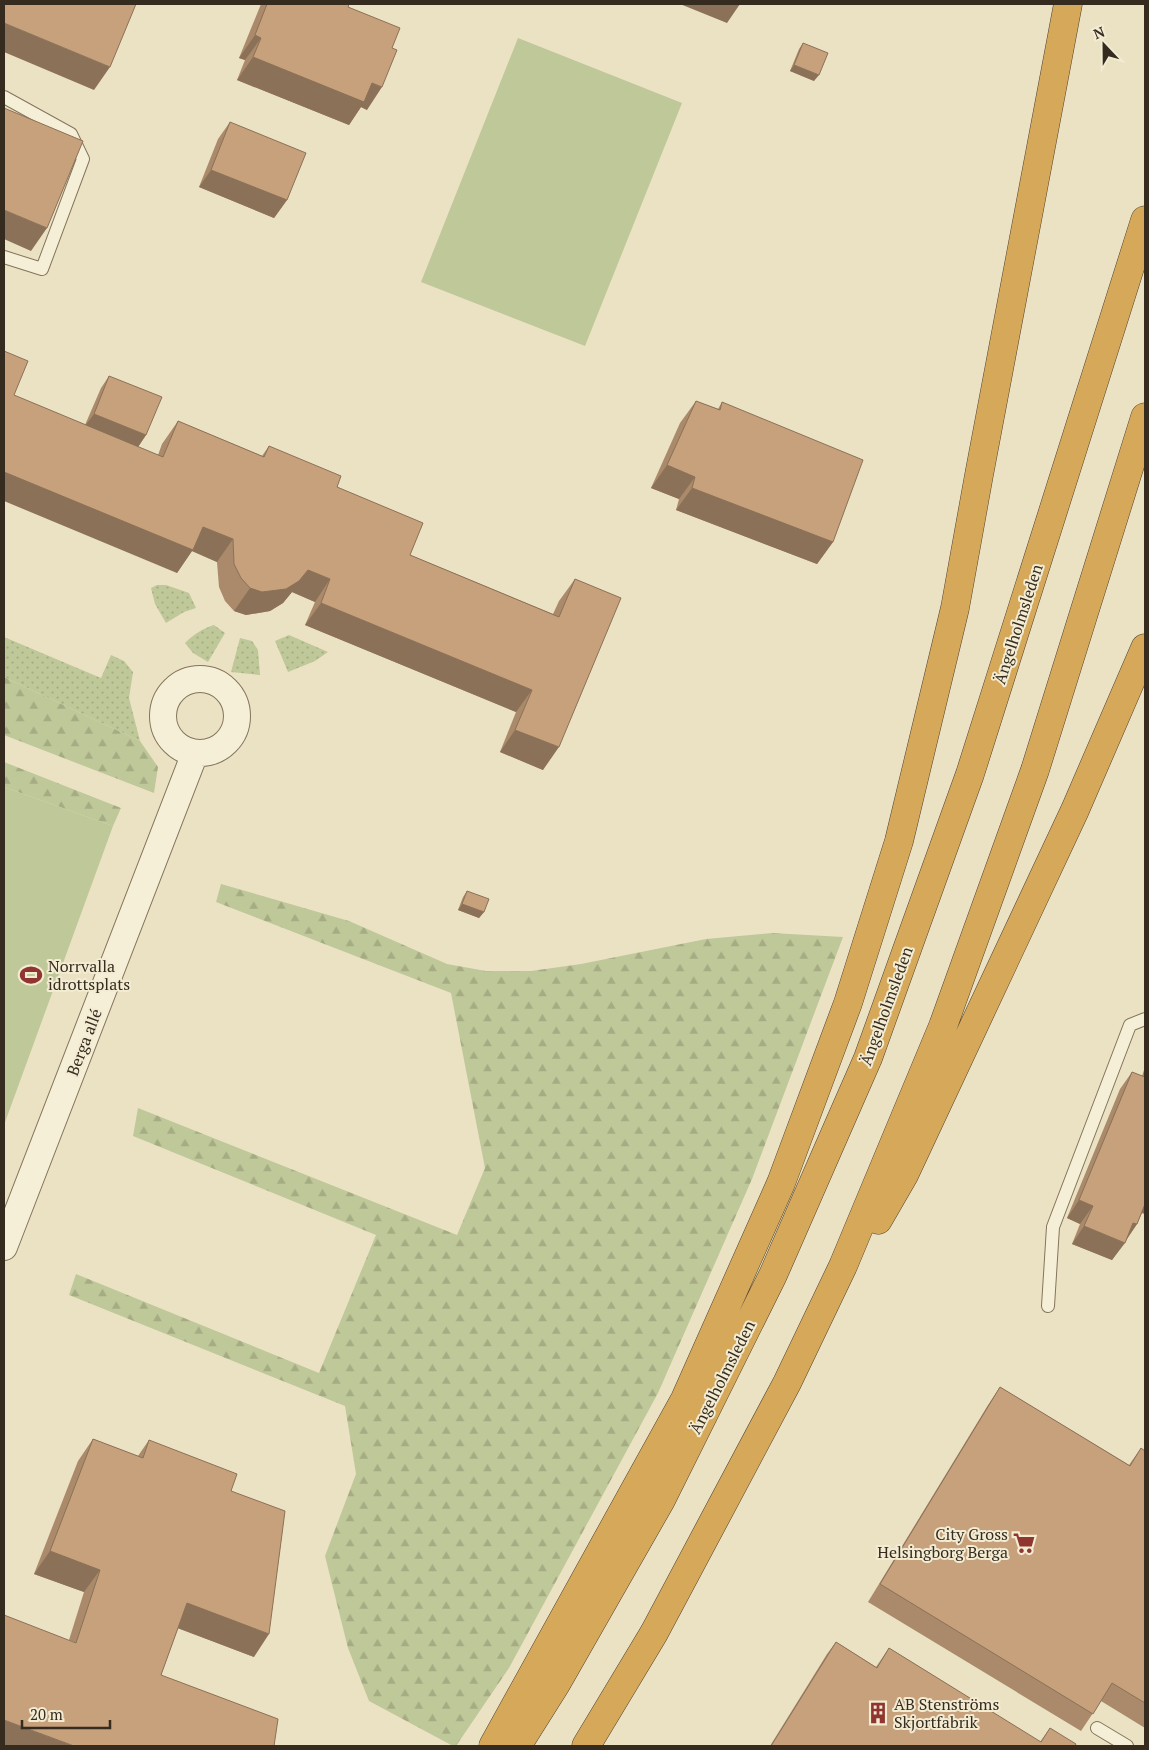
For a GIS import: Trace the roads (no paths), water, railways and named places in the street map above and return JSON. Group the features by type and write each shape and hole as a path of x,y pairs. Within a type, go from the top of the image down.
{"highway":[{"path":"493,1746 685,1399 781,1183 848,1003 899,840 955,608 1068,4"},
{"name":"Ängelholmsleden","path":"517,1746 556,1684 661,1500 773,1275 868,1058 970,774 1145,220"},
{"path":"787,1383 843,1266 943,1026 1035,770 1145,416"},
{"path":"586,1746 654,1633 787,1383 904,1175 1075,810 1145,648"}],"street":[{"name":"Berga allé","path":"4,1247 195,753"}],"lane":[{"path":"4,97 71,134 83,160 42,269 4,257"},
{"path":"1048,1306 1053,1227 1130,1025 1145,1019"},
{"path":"1097,1728 1127,1746"}],"place":[{"name":"Norrvalla idrottsplats","path":"31,975"},
{"name":"City Gross Helsingborg Berga","path":"1024,1543"},
{"name":"AB Stenströms Skjortfabrik","path":"878,1713"}]}
